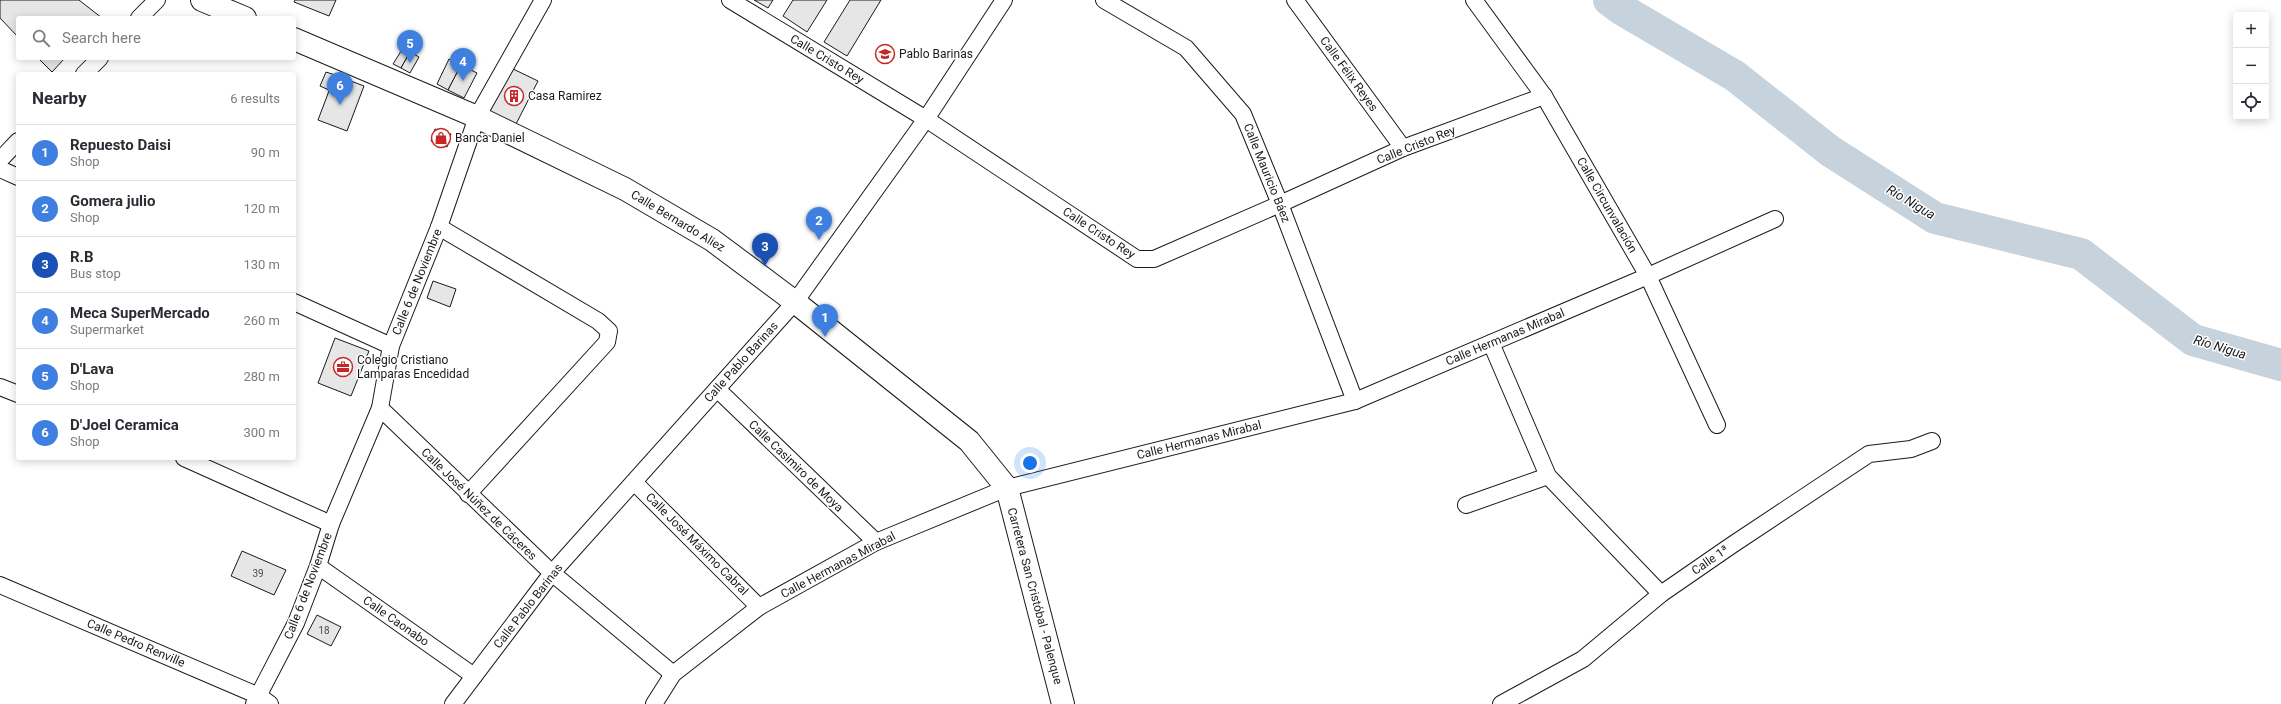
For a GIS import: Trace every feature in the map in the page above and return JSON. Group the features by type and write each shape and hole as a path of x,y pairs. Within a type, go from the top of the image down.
{"main road":[{"path":"202,0 240,16"},
{"name":"Calle Bernardo Aliez","path":"296,40 477,117 625,189 712,240 795,302 969,441 1006,488"},
{"name":"Carretera San Cristóbal - Palenque","path":"1006,488 1063,704"}],"street":[{"path":"141,16 157,0"},
{"name":"Calle 6 de Noviembre","path":"261,701 296,623 318,566 331,524 380,408 391,346 439,227 477,117 543,0"},
{"name":"Calle Cristo Rey","path":"730,0 926,119 1137,259 1154,258 1280,204 1403,148 1544,96"},
{"name":"Calle Pablo Barinas","path":"453,704 552,573 795,302 926,119 1004,0"},
{"name":"Calle Mauricio Báez","path":"1104,0 1186,48 1242,114 1280,204 1355,401"},
{"name":"Calle Félix Reyes","path":"1295,0 1403,148"},
{"name":"Calle Circunvalación","path":"1474,0 1544,96 1648,276 1717,424"},
{"path":"86,72 98,60"},
{"path":"0,160 16,143"},
{"path":"0,169 16,176"},
{"name":"Calle Hermanas Mirabal","path":"654,704 673,674 759,607 876,542 1006,488 1355,401 1648,276 1775,219"},
{"path":"439,227 598,321 609,331 608,342 468,494"},
{"path":"296,303 391,346"},
{"path":"1491,343 1548,476 1661,594"},
{"path":"0,387 16,393"},
{"name":"Calle Casimiro de Moya","path":"717,389 876,542"},
{"name":"Calle José Núñez de Cáceres","path":"380,408 552,573 673,674"},
{"name":"Calle 1ª","path":"1501,704 1583,659 1661,594 1869,454 1911,449 1932,441"},
{"path":"188,460 331,524"},
{"path":"1466,505 1548,476"},
{"name":"Calle José Máximo Cabral","path":"634,482 759,607"},
{"name":"Calle Caonabo","path":"318,566 474,676"},
{"name":"Calle Pedro Renville","path":"0,585 261,701"}],"building":[{"path":"0,0 79,0 99,16 16,16 16,35 0,18"},
{"path":"295,0 336,0 329,16 294,2"},
{"path":"754,0 773,0 768,8"},
{"path":"793,0 827,0 807,32 783,16"},
{"path":"850,0 881,0 847,56 824,42"},
{"path":"403,48 410,52 401,68 393,64"},
{"path":"410,52 419,57 410,73 401,68"},
{"path":"449,59 461,65 448,90 437,84"},
{"path":"40,60 63,60 52,72"},
{"path":"461,65 477,73 464,98 448,90"},
{"name":"Casa Ramirez","path":"511,68 538,81 516,124 489,111"},
{"path":"326,72 335,75 329,90 320,86"},
{"path":"335,75 364,86 347,131 318,120"},
{"name":"Banca Daniel","path":"435,129 451,134 447,147 431,141"},
{"path":"433,281 456,289 450,307 427,298"},
{"name":"Colegio Cristiano Lamparas Encedidad","path":"335,338 369,351 351,396 318,383"},
{"path":"242,551 286,570 274,595 231,576"},
{"path":"317,615 341,627 331,646 307,634"}],"waterway":[{"name":"Río Nigua","path":"1609,0 1621,9 1735,76 1830,151 1935,218 2081,254 2193,340 2281,365"}],"place":[{"name":"Pablo Barinas","path":"885,54"},
{"name":"D'Lava","path":"410,63"},
{"name":"Meca SuperMercado","path":"463,81"},
{"name":"Casa Ramirez","path":"514,96"},
{"name":"D'Joel Ceramica","path":"340,105"},
{"name":"Banca Daniel","path":"441,138"},
{"name":"Gomera julio","path":"819,240"},
{"name":"R.B","path":"765,266"},
{"name":"Repuesto Daisi","path":"825,337"},
{"name":"Colegio Cristiano Lamparas Encedidad","path":"343,367"}]}
